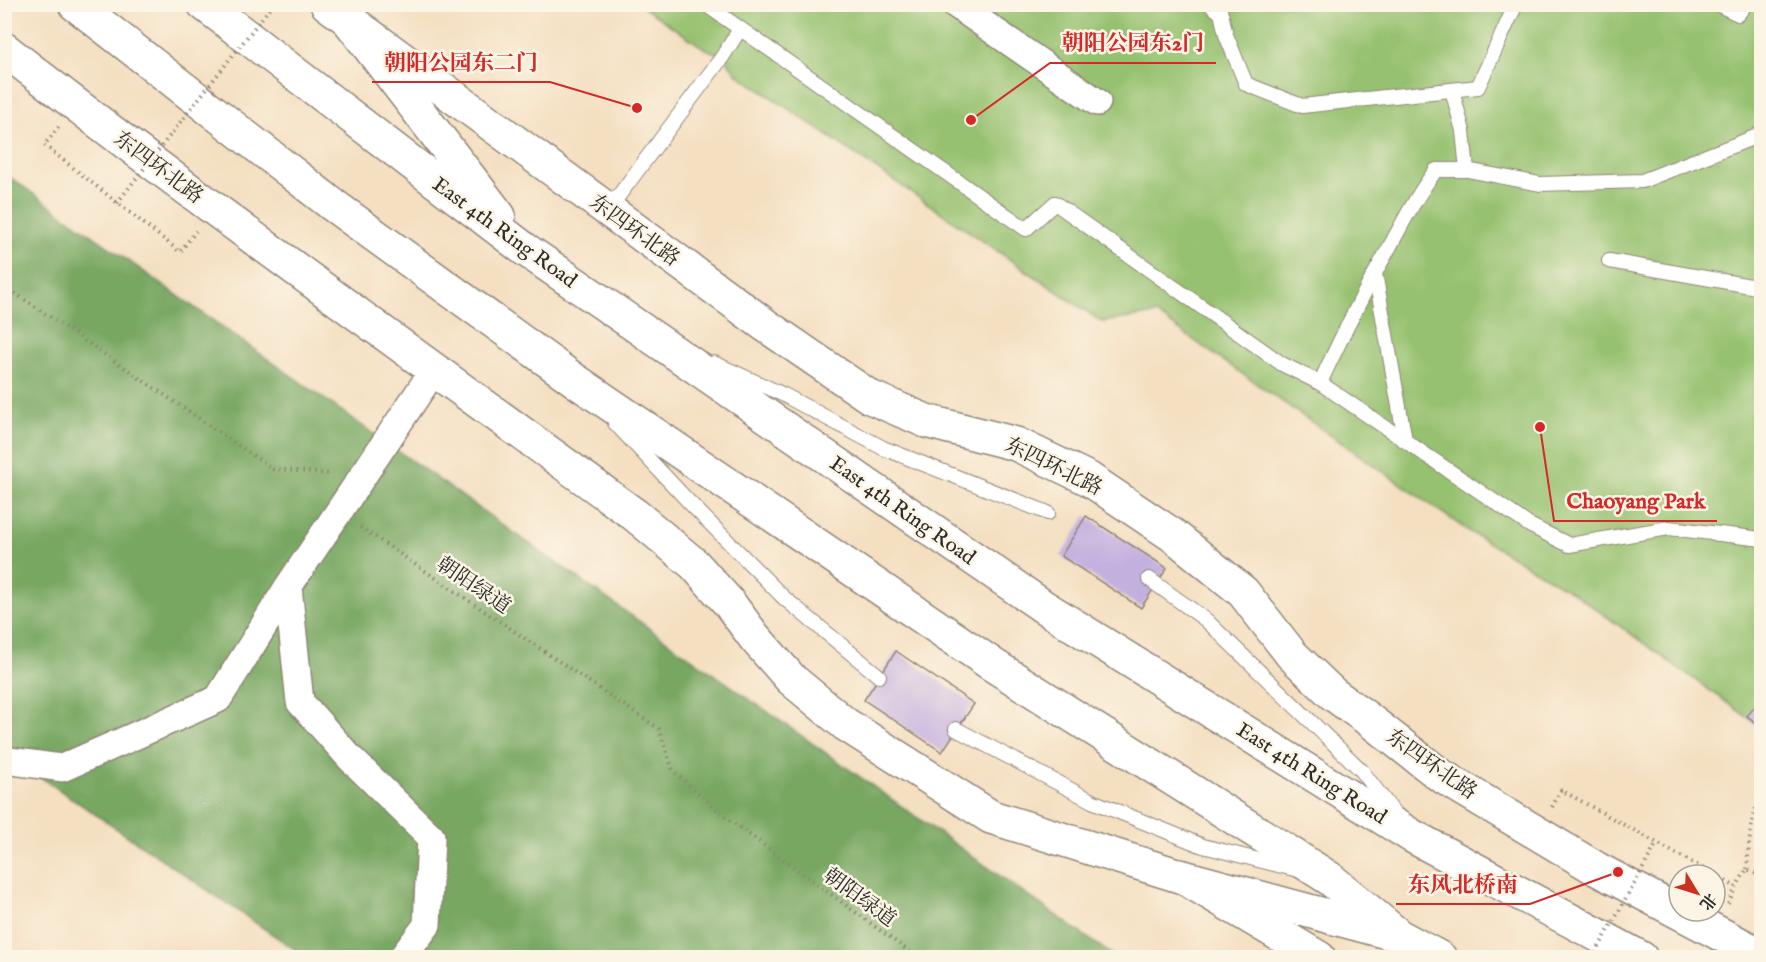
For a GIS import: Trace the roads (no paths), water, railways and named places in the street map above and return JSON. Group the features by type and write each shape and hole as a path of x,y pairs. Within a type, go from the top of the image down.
{"main road":[{"path":"75,4 333,205 576,381 993,666 1329,878 1399,936"},
{"name":"East 4th Ring Road","path":"204,4 523,248 1044,608 1412,836 1641,957"},
{"path":"338,13 523,248"},
{"name":"东四环北路","path":"338,13 765,325 870,397 926,421 1016,444 1089,479 1174,536 1243,592 1292,656 1325,686 1440,775 1598,869 1761,957"},
{"name":"东四环北路","path":"4,49 76,105 434,370 635,515 694,564 791,679 844,724 991,817 1183,877 1318,957"},
{"path":"1183,877 1399,936 1440,957"}],"street":[{"path":"955,4 1098,102"},
{"path":"4,760 62,768 218,699 288,587 434,370"},
{"path":"288,587 300,702 350,758 431,837 426,925 402,957"}],"lane":[{"path":"705,4 1026,229 1055,203 1282,364 1320,383 1529,525 1569,545 1670,528 1761,539"},
{"path":"1210,4 1221,13 1226,35 1246,84 1302,106 1478,87 1516,4"},
{"path":"1717,4 1738,14 1746,4"},
{"path":"608,210 723,56 740,29"},
{"path":"1452,90 1463,130 1467,170"},
{"path":"1320,383 1352,315 1419,192 1436,170 1467,170 1540,184 1642,181 1755,137 1761,131"},
{"path":"1609,261 1761,288"},
{"path":"1375,273 1405,440"},
{"path":"648,334 784,395 883,448 1048,513"},
{"path":"576,381 689,502 784,598 879,676"},
{"path":"1149,579 1206,620 1354,763 1412,836"},
{"path":"956,729 1092,801 1203,846 1329,878"}],"place":[{"name":"朝阳公园东二门","path":"637,108"},
{"name":"朝阳公园东2门","path":"971,120"},
{"name":"Chaoyang Park","path":"1540,427"},
{"name":"东风北桥南","path":"1618,872"}]}
